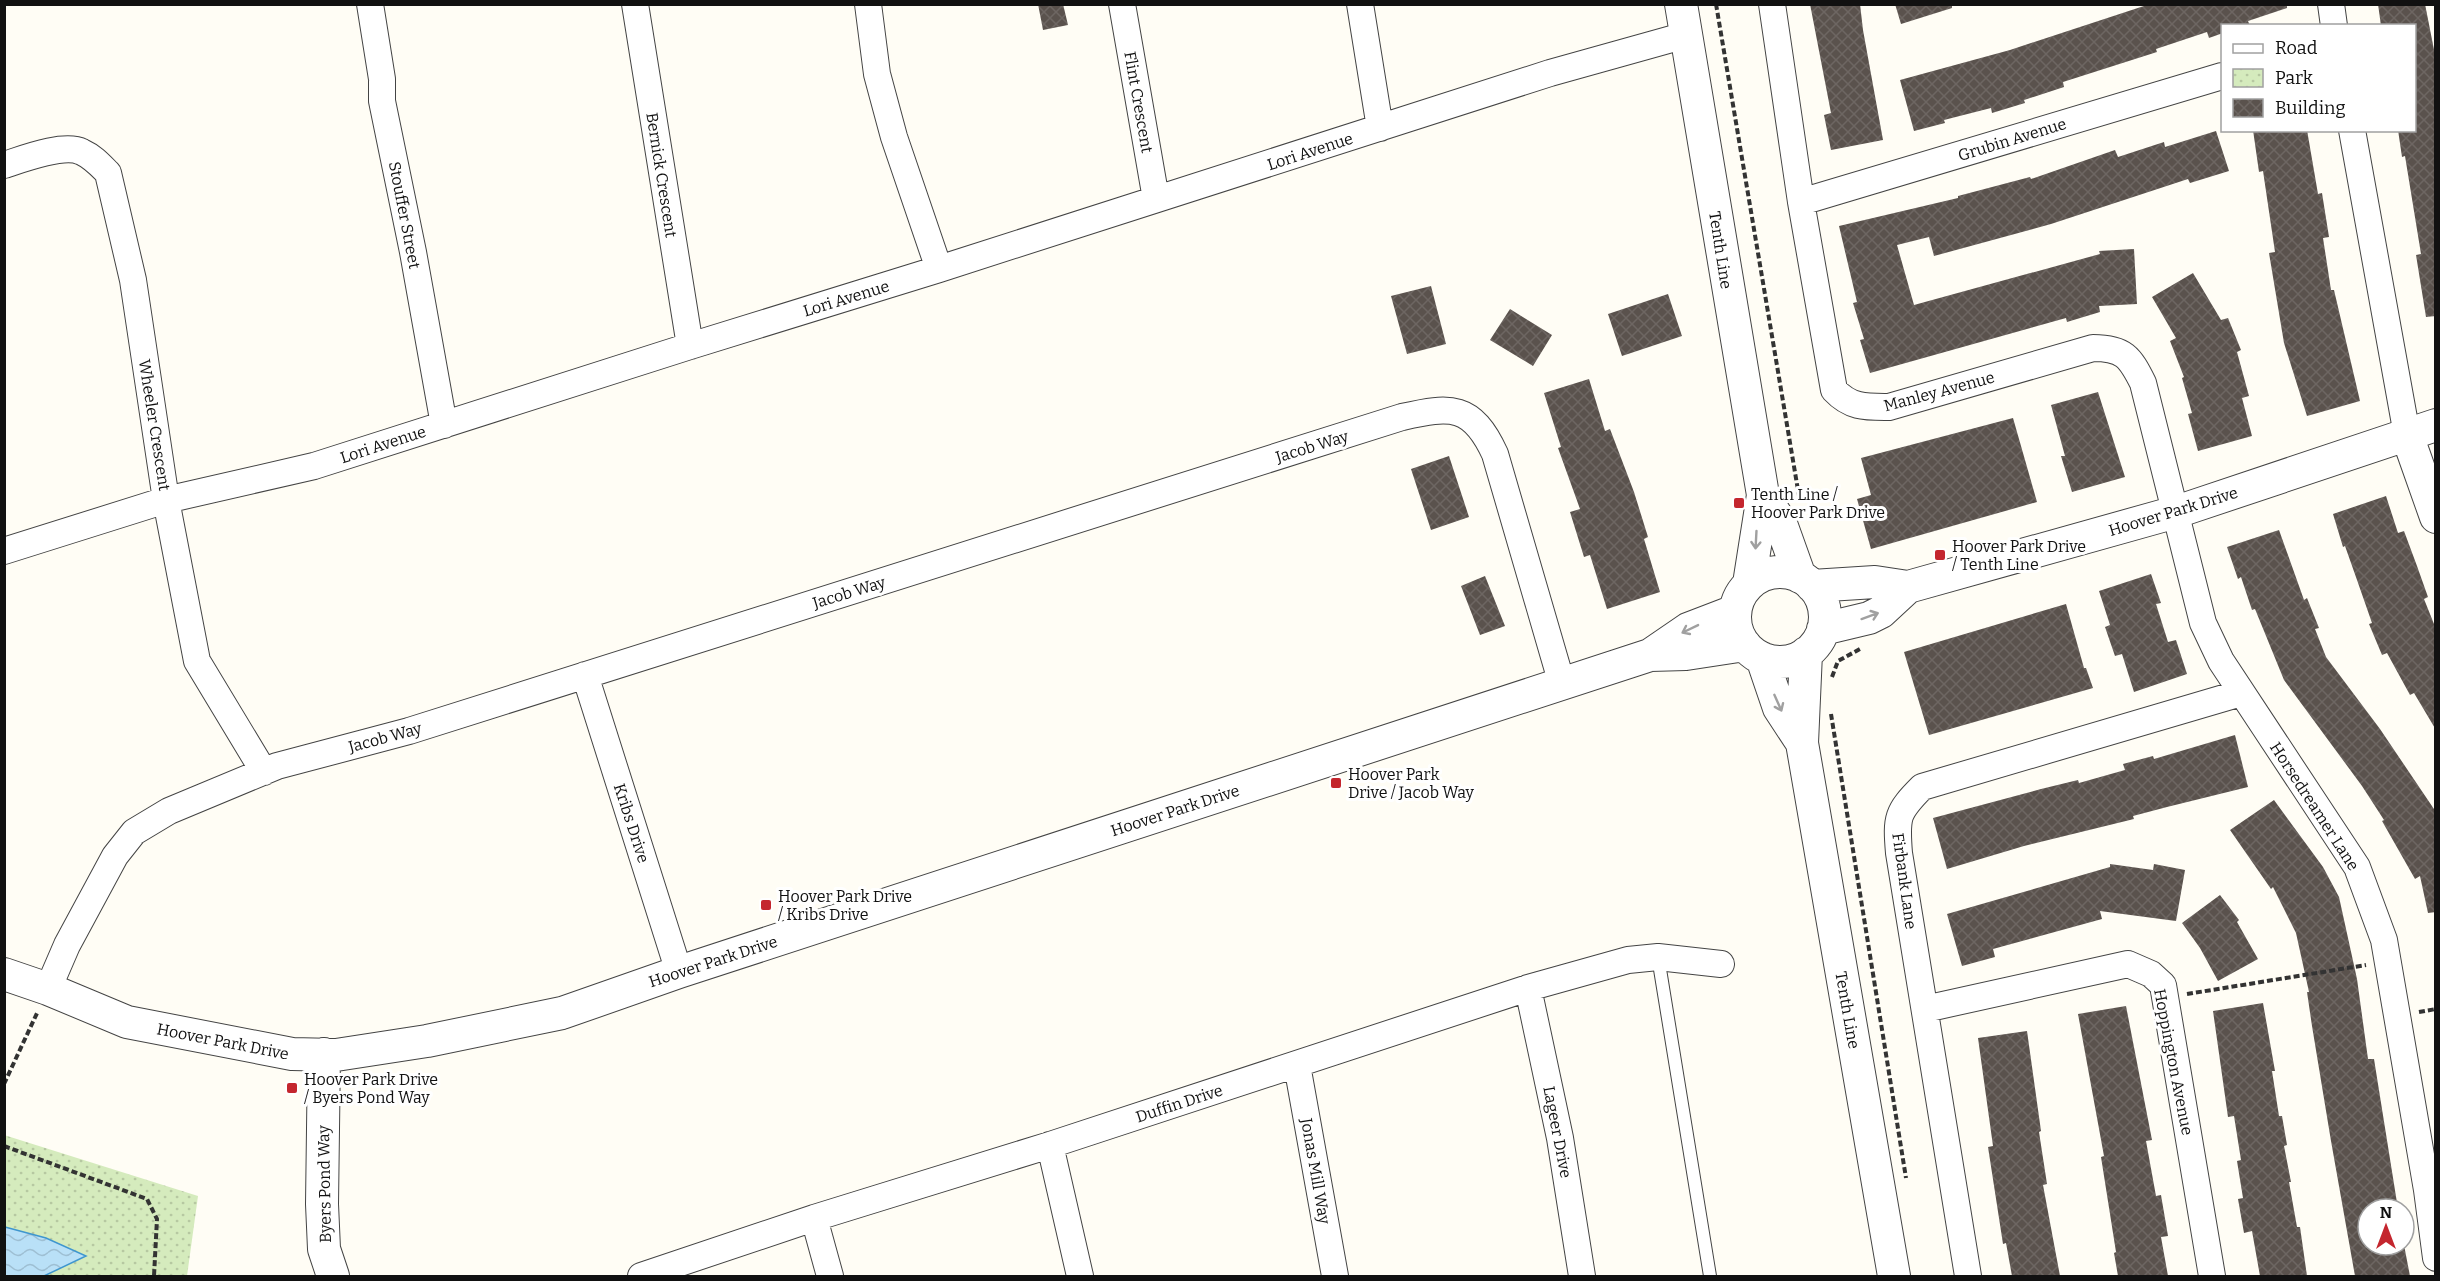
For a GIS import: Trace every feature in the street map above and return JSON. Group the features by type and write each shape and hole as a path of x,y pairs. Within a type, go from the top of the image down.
{"street":[{"name":"Stouffer Street","path":"370,4 382,79 382,101 413,252 444,425"},
{"name":"Bernick Crescent","path":"635,4 690,345"},
{"path":"868,4 877,74 894,137 939,269"},
{"name":"Flint Crescent","path":"1122,4 1156,199"},
{"path":"1360,4 1380,128"},
{"name":"Tenth Line","path":"1682,4 1763,495 1749,584"},
{"name":"Manley Avenue","path":"1772,4 1834,390 1844,400 1864,407 1889,407 2093,348 2110,348 2131,359 2143,383 2176,512"},
{"path":"2331,4 2334,24"},
{"name":"Lori Avenue","path":"4,551 166,500 314,466 1550,73 1686,35"},
{"name":"Grubin Avenue","path":"1802,202 2221,77"},
{"path":"2352,132 2421,430 2436,517"},
{"name":"Wheeler Crescent","path":"4,165 42,153 80,151 95,160 108,173 134,280 166,500 198,661 264,772"},
{"name":"Jacob Way","path":"48,989 67,945 115,856 134,832 169,811 277,766 409,731 1402,417 1446,409 1477,422 1495,454 1562,684"},
{"name":"Hoover Park Drive","path":"1806,581 1875,582 1908,587 2176,512 2421,430"},
{"name":"Tenth Line","path":"1763,495 1780,521 1806,581"},
{"name":"Horsedreamer Lane","path":"2176,512 2203,623 2221,661 2357,867 2384,940 2427,1190 2436,1258"},
{"path":"1774,573 1787,573 1806,581 1821,598 1825,613 1815,641 1792,660 1777,662 1754,652 1738,633 1735,611 1742,592 1761,576 1774,573"},
{"name":"Hoover Park Drive","path":"1815,641 1881,612 1908,587"},
{"name":"Hoover Park Drive","path":"4,974 48,989 127,1022 292,1054 380,1050 562,1013 679,972 1650,655 1688,629 1735,611"},
{"name":"Tenth Line","path":"1815,641 1802,743 1894,1276"},
{"name":"Tenth Line","path":"1754,652 1777,703 1802,743"},
{"name":"Hoover Park Drive","path":"1650,655 1754,652"},
{"name":"Kribs Drive","path":"585,675 679,972"},
{"name":"Firbank Lane","path":"1968,1276 1897,828 1902,807 1922,787 2241,693"},
{"name":"Duffin Drive","path":"641,1276 814,1218 1297,1065 1528,988 1628,960 1658,957 1721,964"},
{"name":"Hoppington Avenue","path":"1924,1009 2128,964 2151,974 2163,985 2212,1276"},
{"name":"Lageer Drive","path":"1528,988 1560,1138 1582,1276"},
{"name":"Byers Pond Way","path":"324,1054 322,1204 324,1249 333,1276"},
{"name":"Jonas Mill Way","path":"1297,1065 1335,1276"},
{"path":"1050,1145 1080,1276"},
{"path":"814,1218 830,1276"}],"lane":[{"path":"1658,957 1710,1276"}],"path":[{"path":"1716,4 1801,511"},
{"path":"1830,682 1838,661 1852,651 1868,647"},
{"path":"1831,714 1906,1183"},
{"path":"2165,997 2388,961"},
{"path":"4,1084 48,989"},
{"path":"4,1146 147,1199 157,1219 154,1276"}],"green space":[{"path":"4,1135 198,1196 187,1276 5,1276"}],"water":[{"path":"5,1227 46,1238 86,1256 44,1276 5,1276"}],"building":[{"path":"1038,4 1063,4 1068,25 1043,30"},
{"path":"1810,4 1860,4 1883,140 1831,150 1824,115 1831,113"},
{"path":"1895,4 1952,4 1952,8 1901,24"},
{"path":"2150,4 2287,4 2287,8 2248,21 2249,24 2221,24 2221,34 2209,38 2207,32 2156,49 2157,52 2063,82 2064,87 2024,100 2025,103 1992,113 1991,108 1944,120 1945,123 1914,131 1900,80 2010,50"},
{"path":"2378,4 2425,4 2436,60 2436,316 2426,317 2416,255 2421,254 2405,156 2402,157 2398,132 2416,132 2416,24 2381,24"},
{"path":"2216,131 2229,171 2190,183 2188,179 2051,224 1934,256 1929,237 1897,245 1914,305 2100,254 2099,251 2134,249 2137,304 2099,306 2100,312 2067,322 2066,318 1870,373 1860,340 1864,339 1853,303 1857,302 1839,226 1958,198 1958,196 2030,177 2031,179 2115,150 2118,157 2164,142 2165,147"},
{"path":"2253,132 2307,132 2318,194 2322,193 2329,237 2323,238 2331,290 2334,290 2360,401 2307,416 2284,343 2269,253 2275,252 2263,171 2259,172"},
{"path":"2193,273 2221,320 2228,318 2241,350 2237,352 2249,396 2242,398 2252,436 2198,451 2188,414 2192,413 2182,378 2184,377 2170,341 2176,338 2152,297"},
{"path":"1431,286 1446,344 1407,354 1391,296"},
{"path":"1668,294 1682,336 1622,356 1608,314"},
{"path":"1510,309 1552,335 1533,366 1490,340"},
{"path":"1589,379 1605,431 1610,429 1634,492 1648,537 1644,539 1660,592 1607,609 1590,555 1584,557 1570,512 1580,509 1558,448 1561,447 1544,393"},
{"path":"2098,392 2125,477 2072,492 2061,456 2065,456 2051,405"},
{"path":"2013,418 2037,502 1871,549 1857,499 1871,495 1861,458"},
{"path":"1449,456 1469,517 1431,530 1411,469"},
{"path":"2386,496 2398,533 2404,531 2428,597 2424,599 2436,629 2436,730 2414,693 2410,695 2387,653 2382,655 2369,624 2372,623 2333,514"},
{"path":"2279,530 2304,600 2307,598 2319,628 2315,629 2326,657 2380,729 2436,812 2436,912 2428,913 2420,876 2415,879 2382,821 2384,820 2362,786 2284,680 2255,609 2252,610 2241,577 2238,579 2227,547"},
{"path":"2151,574 2161,603 2156,604 2168,642 2176,640 2187,674 2134,692 2122,654 2115,656 2105,627 2110,625 2099,591"},
{"path":"1485,576 1505,626 1480,635 1461,586"},
{"path":"2066,604 2084,668 2086,668 2093,688 1929,735 1904,652"},
{"path":"2235,735 2248,787 2133,816 2134,819 2024,846 1947,869 1933,818 2078,780 2079,783 2125,770 2123,764 2153,756 2154,759"},
{"path":"2274,800 2323,867 2339,897 2357,979 2368,1059 2374,1059 2396,1197 2356,1197 2356,1257 2406,1257 2410,1276 2355,1276 2312,1026 2307,992 2309,992 2296,933 2273,887 2271,889 2230,830"},
{"path":"2110,864 2153,870 2154,864 2185,870 2176,921 2100,911 2102,919 1993,949 1995,957 1962,966 1947,914 2110,867"},
{"path":"2220,895 2239,920 2237,922 2258,959 2218,981 2200,948 2182,923"},
{"path":"2263,1003 2275,1071 2272,1071 2279,1116 2282,1116 2287,1145 2284,1146 2291,1182 2289,1182 2297,1227 2300,1227 2307,1276 2260,1276 2252,1231 2244,1233 2238,1199 2243,1198 2237,1161 2241,1160 2234,1116 2228,1117 2213,1011"},
{"path":"2126,1006 2152,1140 2146,1141 2156,1196 2161,1195 2168,1236 2161,1237 2168,1276 2118,1276 2114,1253 2116,1252 2101,1157 2104,1156 2078,1014"},
{"path":"2027,1031 2047,1184 2043,1185 2060,1276 2012,1276 2006,1243 2003,1244 1988,1147 1993,1146 1978,1038"}],"place":[{"name":"Tenth Line / Hoover Park Drive","path":"1739,503"},
{"name":"Hoover Park Drive / Tenth Line","path":"1940,555"},
{"name":"Hoover Park Drive / Jacob Way","path":"1336,783"},
{"name":"Hoover Park Drive / Kribs Drive","path":"766,905"},
{"name":"Hoover Park Drive / Byers Pond Way","path":"292,1088"}]}
